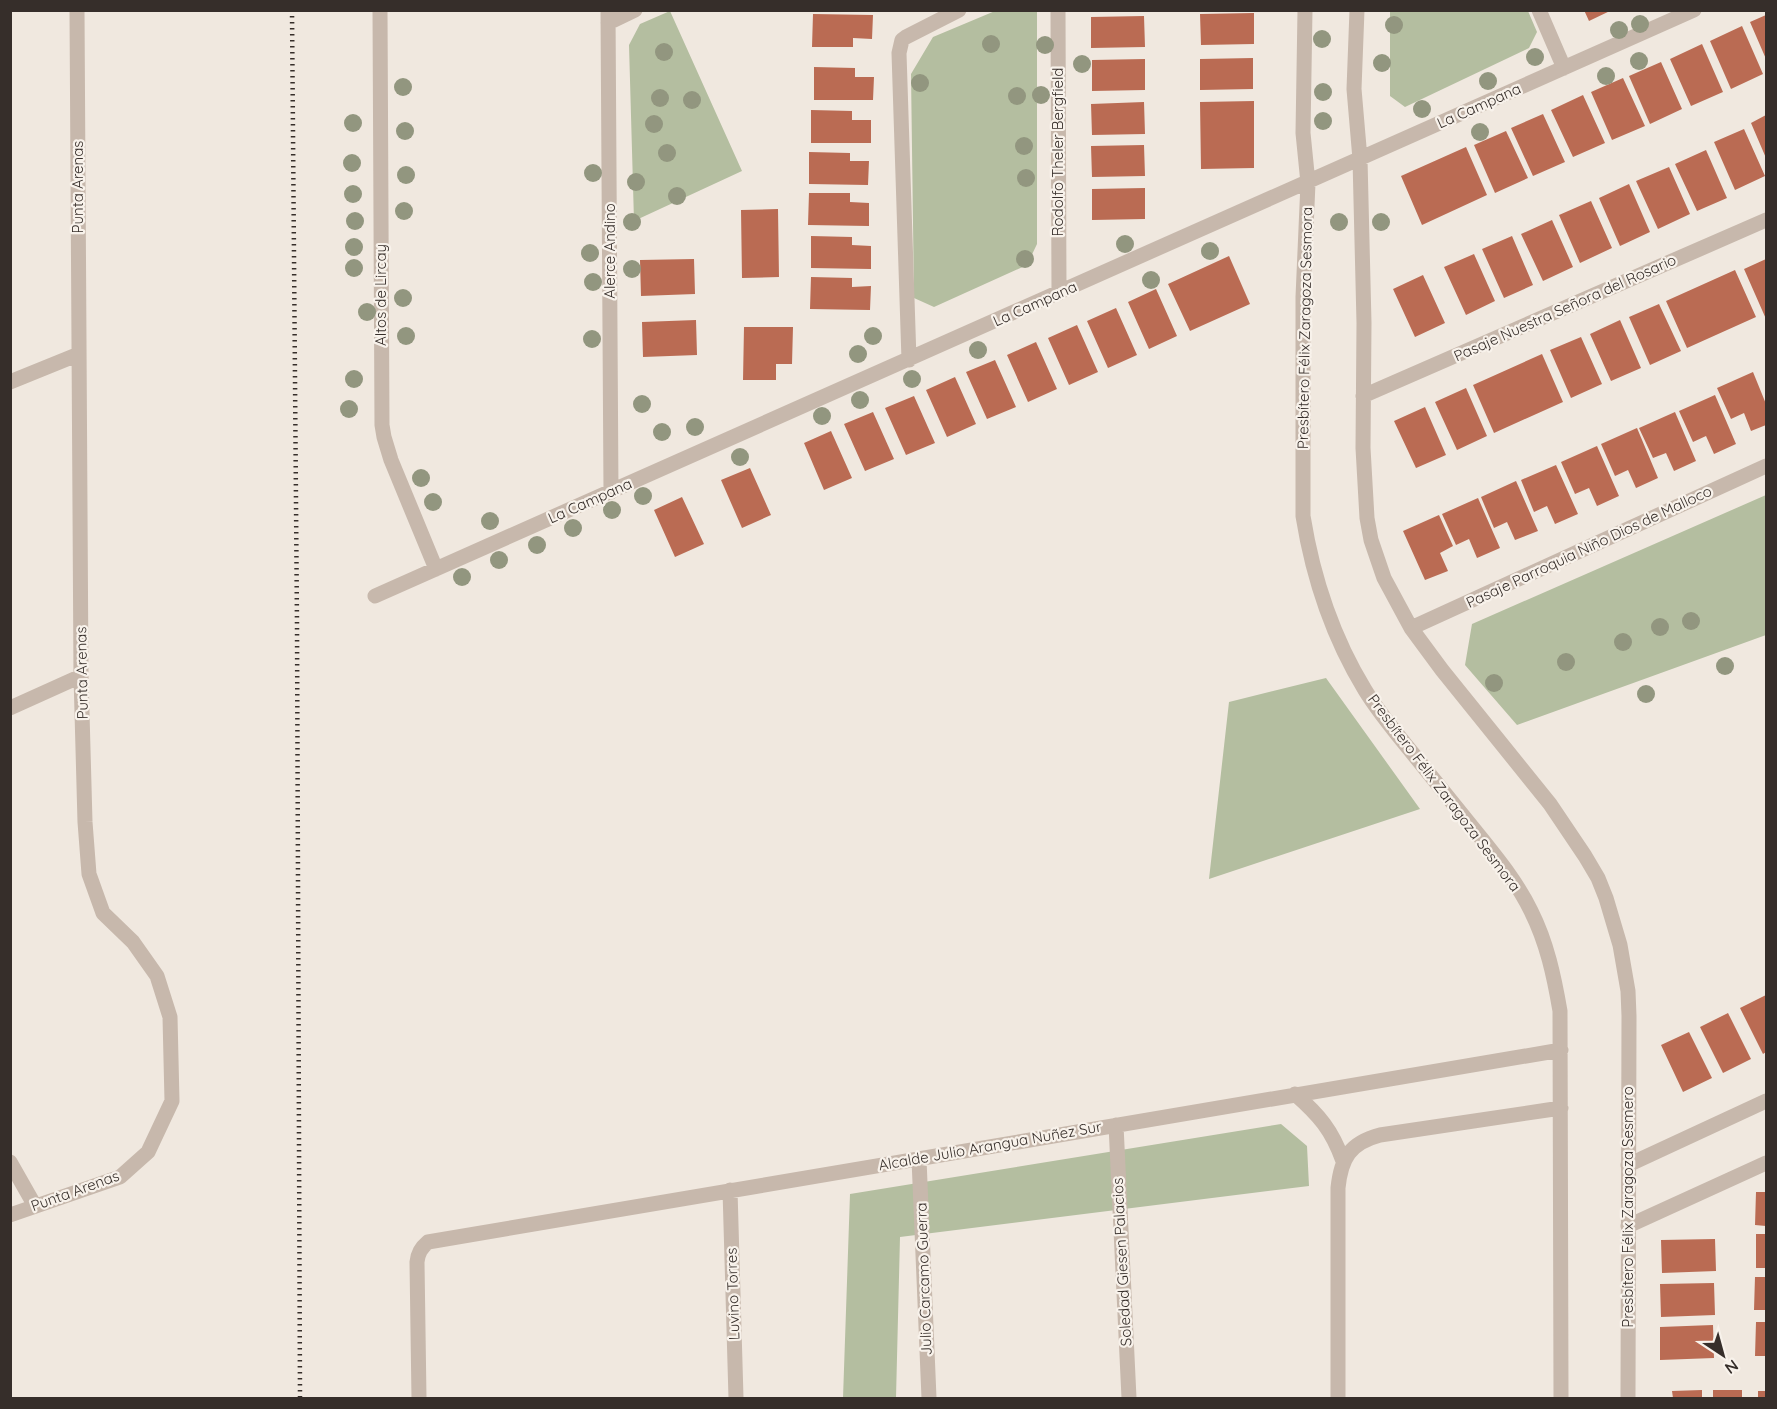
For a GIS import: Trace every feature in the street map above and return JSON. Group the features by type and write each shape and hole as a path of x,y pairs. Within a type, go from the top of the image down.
{"street":[{"name":"Punta Arenas","path":"10,1215 120,1177 148,1152 172,1101 170,1017 157,976 133,942 103,913 89,874 81,676 77,10"},
{"name":"Altos de Lircay","path":"380,10 382,425 391,460 436,569"},
{"path":"608,17 635,10"},
{"path":"909,360 899,53 902,40 906,36 959,10"},
{"name":"Rodolfo Theler Bergfield","path":"1058,10 1059,293"},
{"path":"1305,10 1303,133 1308,183"},
{"path":"1357,10 1354,89 1360,159 1364,323 1364,473 1367,518 1371,540 1384,578 1411,628"},
{"path":"1539,10 1564,68"},
{"name":"La Campana","path":"375,596 1694,10"},
{"name":"Alerce Andino","path":"608,17 611,492"},
{"name":"Presbítero Félix Zaragoza Sesmora","path":"1308,183 1303,297 1303,516 1308,550 1317,584 1345,655 1366,691 1390,725 1512,878 1531,911 1546,945 1555,978 1560,1011 1561,1050 1561,1398"},
{"name":"Pasaje Nuestra Señora del Rosario","path":"1363,396 1767,220"},
{"path":"10,382 80,354"},
{"name":"Pasaje Parroquia Niño Dios de Malloco","path":"1411,628 1767,466"},
{"name":"Presbítero Félix Zaragoza Sesmero","path":"1411,628 1550,804 1585,856 1606,898 1620,945 1628,991 1629,1016 1628,1398"},
{"path":"10,708 81,676"},
{"name":"Alcalde Julio Arangua Nuñez Sur","path":"419,1398 417,1262 418,1254 428,1242 1561,1050"},
{"path":"1295,1094 1326,1124 1336,1141 1343,1161"},
{"path":"1628,1165 1767,1101"},
{"path":"1338,1398 1338,1188 1343,1161 1360,1143 1380,1135 1561,1108"},
{"name":"Soledad Giesen Palacios","path":"1116,1125 1128,1398"},
{"name":"Julio Carcamo Guerra","path":"919,1159 929,1398"},
{"path":"10,1162 35,1206"},
{"path":"1628,1226 1767,1163"},
{"name":"Luvino Torres","path":"730,1190 736,1398"}],"green space":[{"path":"670,11 742,171 634,221 629,45 640,24"},
{"path":"995,11 1037,11 1037,244 1027,265 934,307 914,298 911,74 933,37"},
{"path":"1390,11 1528,11 1537,32 1529,48 1405,107 1390,96"},
{"path":"1766,495 1766,635 1517,725 1465,665 1472,624"},
{"path":"1326,678 1420,809 1209,879 1229,702"},
{"path":"1281,1124 1307,1146 1309,1186 900,1237 896,1398 843,1398 850,1194"}],"building":[{"path":"1584,10 1612,10 1589,21"},
{"path":"1254,13 1254,44 1201,45 1200,14"},
{"path":"813,14 873,15 872,39 853,38 853,47 812,47"},
{"path":"1766,15 1766,59 1750,22"},
{"path":"1144,16 1145,47 1091,48 1091,17"},
{"path":"1742,26 1763,74 1731,89 1710,41"},
{"path":"1702,44 1723,92 1691,106 1670,59"},
{"path":"1253,58 1253,89 1200,90 1200,59"},
{"path":"1145,59 1145,90 1092,91 1092,60"},
{"path":"1661,62 1682,109 1650,124 1629,76"},
{"path":"814,67 855,68 855,77 874,77 873,100 814,100"},
{"path":"1623,78 1645,126 1612,140 1591,92"},
{"path":"1583,95 1605,143 1573,157 1551,110"},
{"path":"1254,101 1254,168 1201,169 1200,102"},
{"path":"1144,102 1145,134 1092,135 1091,104"},
{"path":"811,110 852,111 852,120 871,120 871,143 811,143"},
{"path":"1543,114 1565,162 1533,176 1511,128"},
{"path":"1766,115 1766,158 1751,123"},
{"path":"1744,129 1765,176 1735,190 1714,142"},
{"path":"1506,131 1528,178 1495,193 1474,145"},
{"path":"1144,145 1145,176 1092,177 1091,146"},
{"path":"1466,147 1487,195 1422,225 1401,176"},
{"path":"1706,150 1727,198 1697,211 1675,164"},
{"path":"809,152 850,153 850,161 869,161 868,185 809,184"},
{"path":"1669,167 1690,214 1658,229 1636,181"},
{"path":"1629,184 1650,232 1620,246 1599,198"},
{"path":"1145,188 1145,219 1092,220 1092,189"},
{"path":"809,193 850,193 850,202 869,203 869,226 808,225"},
{"path":"1591,201 1612,248 1580,263 1559,215"},
{"path":"778,209 779,277 742,278 741,210"},
{"path":"1552,220 1573,267 1543,281 1521,234"},
{"path":"811,236 852,237 852,245 871,246 871,269 811,268"},
{"path":"1512,236 1533,285 1504,298 1482,249"},
{"path":"1474,254 1495,301 1466,315 1444,267"},
{"path":"1229,256 1250,304 1190,331 1168,284"},
{"path":"694,259 695,294 641,296 640,260"},
{"path":"1766,259 1766,319 1744,269"},
{"path":"1735,270 1756,317 1687,348 1666,301"},
{"path":"1423,275 1445,323 1415,337 1393,289"},
{"path":"811,277 852,278 852,287 871,286 870,310 810,309"},
{"path":"1156,289 1177,336 1149,349 1128,302"},
{"path":"1659,304 1681,351 1650,365 1629,317"},
{"path":"1116,308 1137,355 1108,368 1087,321"},
{"path":"696,320 697,355 643,357 642,322"},
{"path":"1620,320 1641,368 1611,381 1590,334"},
{"path":"1077,325 1098,372 1069,385 1048,338"},
{"path":"744,327 793,327 792,364 776,364 776,380 743,380"},
{"path":"1581,337 1602,384 1571,398 1550,350"},
{"path":"1036,342 1057,389 1028,402 1007,355"},
{"path":"1542,354 1563,402 1494,433 1473,385"},
{"path":"995,360 1016,407 987,419 966,372"},
{"path":"1753,372 1766,404 1766,425 1751,431 1744,413 1731,419 1717,388"},
{"path":"955,377 976,424 947,437 926,390"},
{"path":"1466,388 1487,436 1457,450 1435,402"},
{"path":"1715,395 1736,444 1714,454 1706,436 1693,442 1679,411"},
{"path":"914,396 935,443 906,455 885,408"},
{"path":"1425,407 1446,455 1416,468 1394,421"},
{"path":"873,412 894,459 865,471 844,424"},
{"path":"1675,412 1696,461 1674,471 1666,453 1653,458 1639,428"},
{"path":"1637,428 1658,478 1636,488 1628,470 1615,476 1601,444"},
{"path":"831,431 852,478 824,490 804,443"},
{"path":"1597,446 1619,496 1597,506 1589,488 1575,494 1561,462"},
{"path":"1556,465 1578,514 1555,524 1547,506 1534,512 1521,480"},
{"path":"750,468 771,515 742,528 721,480"},
{"path":"1516,481 1538,531 1515,540 1507,522 1494,528 1481,497"},
{"path":"682,497 704,544 675,557 654,510"},
{"path":"1478,498 1500,548 1477,558 1469,539 1456,545 1442,514"},
{"path":"1439,515 1453,546 1440,553 1448,571 1425,580 1403,531"},
{"path":"1766,995 1766,1052 1763,1054 1740,1008"},
{"path":"1728,1013 1751,1059 1723,1073 1700,1027"},
{"path":"1689,1032 1712,1078 1683,1092 1661,1045"},
{"path":"1756,1192 1766,1192 1766,1226 1755,1225"},
{"path":"1756,1234 1766,1234 1766,1268 1756,1268"},
{"path":"1715,1239 1716,1271 1662,1273 1661,1240"},
{"path":"1755,1277 1766,1277 1766,1310 1754,1310"},
{"path":"1714,1283 1715,1315 1661,1317 1660,1284"},
{"path":"1756,1322 1766,1322 1766,1356 1755,1356"},
{"path":"1713,1325 1714,1358 1660,1360 1660,1327"},
{"path":"1702,1390 1702,1398 1673,1398 1672,1391"},
{"path":"1713,1390 1742,1390 1742,1398 1713,1398"},
{"path":"1758,1391 1766,1391 1766,1398 1758,1398"}],"railway":[{"path":"292,10 300,1398"}]}
